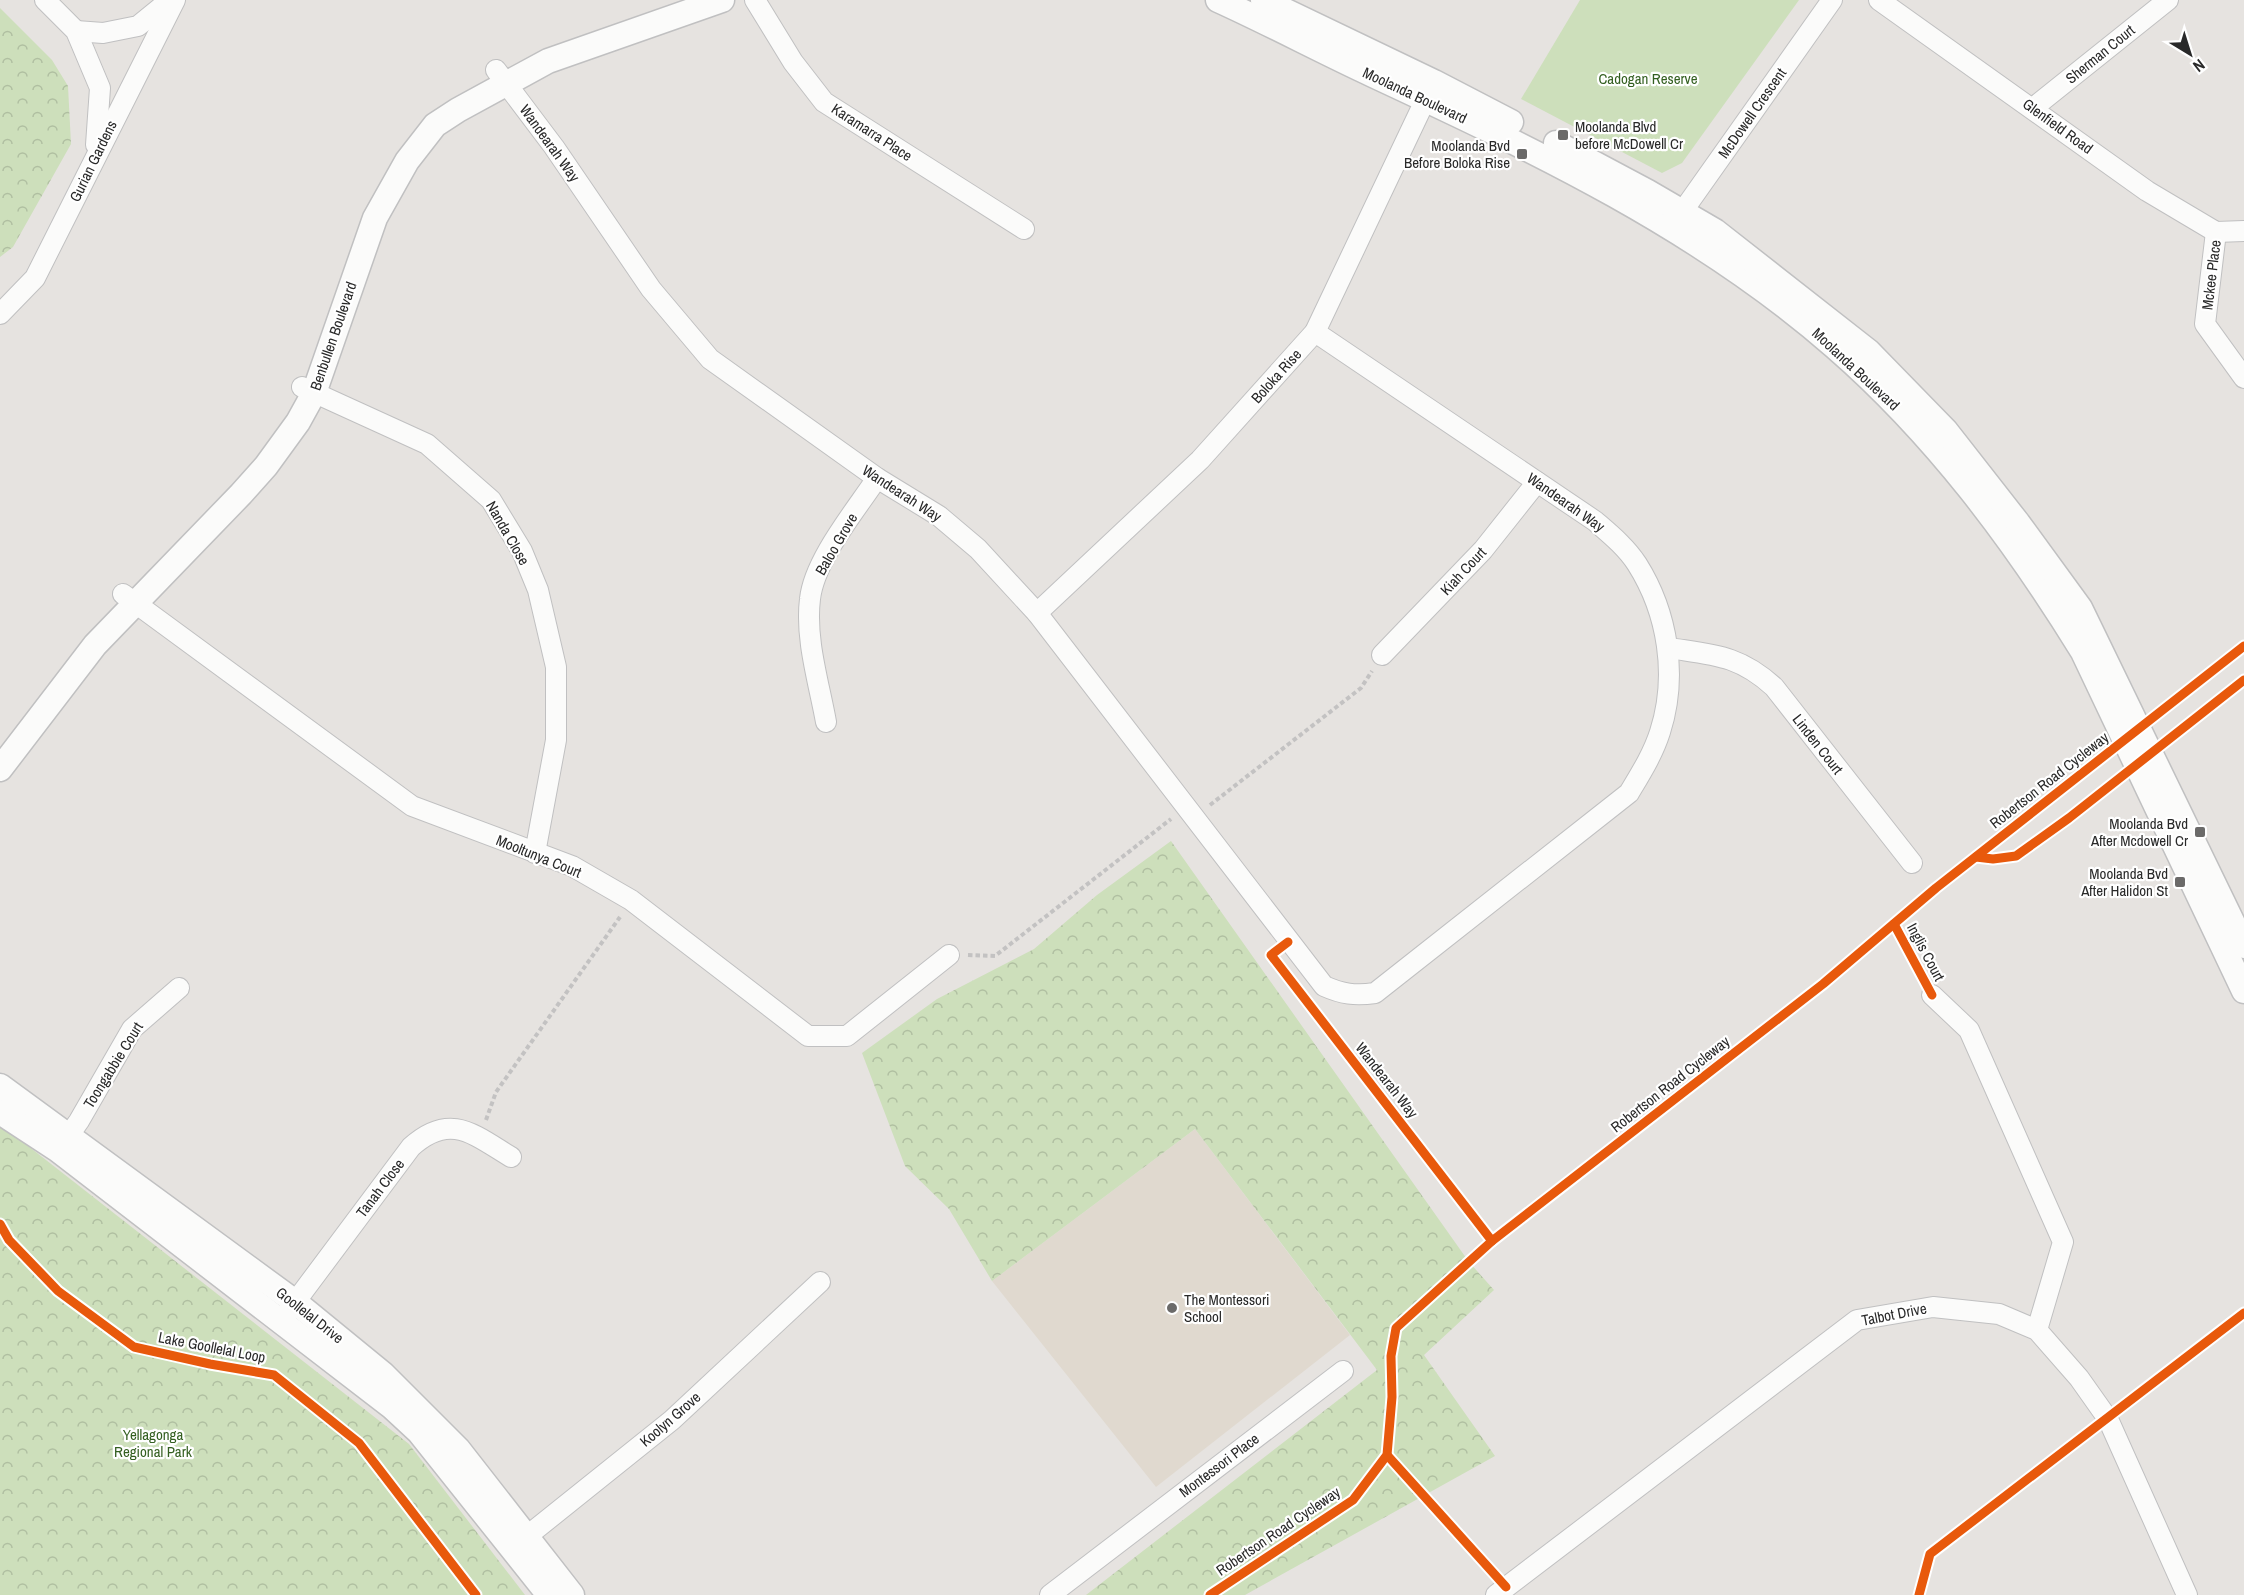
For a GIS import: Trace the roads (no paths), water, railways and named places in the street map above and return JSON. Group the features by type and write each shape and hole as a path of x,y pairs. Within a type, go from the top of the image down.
{"street":[{"path":"45,0 75,32 100,88 95,156"},
{"path":"75,32 103,33 138,26 170,0"},
{"name":"Gurian Gardens","path":"0,314 35,278 175,0"},
{"name":"Benbullen Boulevard","path":"0,770 129,598 251,464 308,390 359,216 393,153 413,127 438,106 501,76 553,44 677,0"},
{"name":"Benbullen Boulevard","path":"501,76 722,0"},
{"name":"Karamarra Place","path":"755,0 793,62 824,102 1024,229"},
{"name":"Moolanda Boulevard","path":"1218,0 1430,91"},
{"name":"Moolanda Boulevard","path":"1263,0 1541,154 1677,219 1715,231 1763,266 1868,351 1910,392 1978,470 2080,608 2244,946"},
{"name":"McDowell Crescent","path":"1677,219 1832,0"},
{"name":"Glenfield Road","path":"1879,0 2147,191 2216,232"},
{"name":"Sherman Court","path":"2033,108 2168,0"},
{"name":"Wandearah Way","path":"501,76 554,147 651,288 710,358 877,477 939,516 978,549 1037,613 1324,986 1339,993 1359,995 1375,993 1629,793 1647,762 1660,731 1669,676 1669,648 1653,597 1637,564 1619,541 1595,521 1316,332"},
{"name":"Boloka Rise","path":"1037,613 1200,460 1316,332 1430,91"},
{"name":"Moolanda Boulevard","path":"1677,219 1838,349 1937,448 2015,548 2083,652 2244,991"},
{"path":"2216,232 2244,231"},
{"name":"Mckee Place","path":"2216,232 2205,324 2244,378"},
{"name":"Nanda Close","path":"308,390 427,444 491,500 522,551 538,590 556,667 556,740 535,853"},
{"name":"Baloo Grove","path":"826,722 810,637 810,597 819,571 832,547 877,477"},
{"name":"Kiah Court","path":"1382,655 1483,550 1537,482"},
{"name":"Benbullen Boulevard","path":"0,747 75,646 129,598"},
{"name":"Mooltunya Court","path":"129,598 412,806 572,866 631,900 808,1036 847,1035 949,955"},
{"name":"Linden Court","path":"1669,648 1730,658 1755,669 1774,687 1911,863"},
{"name":"Toongabbie Court","path":"63,1143 132,1029 179,988"},
{"name":"Inglis Court","path":"1932,995 1969,1030 2063,1242 2037,1330"},
{"name":"Goollelal Drive","path":"0,1086 63,1143 288,1312 383,1374 427,1414 458,1449 519,1542 549,1595"},
{"name":"Goollelal Drive","path":"0,1112 63,1143"},
{"name":"Tanah Close","path":"288,1312 411,1147 426,1133 444,1127 480,1138 511,1157"},
{"name":"Koolyn Grove","path":"519,1542 672,1420 820,1282"},
{"name":"Talbot Drive","path":"1496,1595 1857,1320 1933,1307 1999,1314 2037,1330 2079,1378 2108,1419 2187,1595"},
{"name":"Montessori Place","path":"1050,1595 1343,1371"},
{"name":"Goollelal Drive","path":"519,1542 572,1595"}],"place":[{"name":"Moolanda Blvd before McDowell Cr","path":"1563,135"},
{"name":"Moolanda Bvd Before Boloka Rise","path":"1522,154"},
{"name":"Moolanda Bvd After Mcdowell Cr","path":"2200,832"},
{"name":"Moolanda Bvd After Halidon St","path":"2180,882"},
{"name":"The Montessori School","path":"1172,1308"}],"park label":[{"name":"Cadogan Reserve","path":"1648,78"},
{"name":"Yellagonga Regional Park","path":"153,1442"}]}
